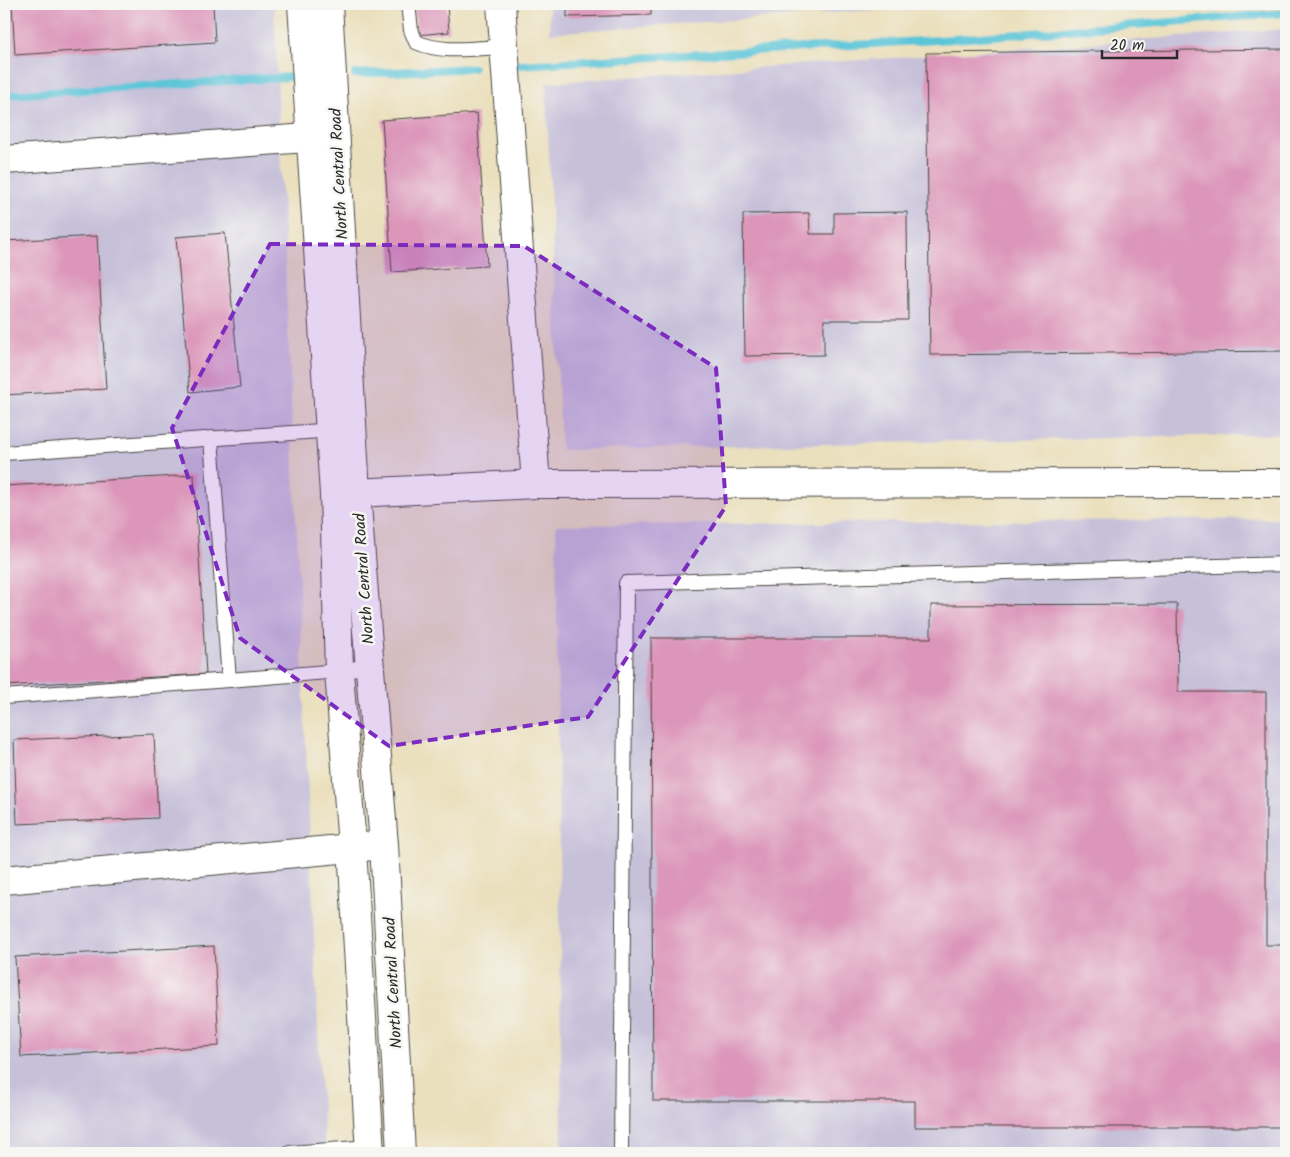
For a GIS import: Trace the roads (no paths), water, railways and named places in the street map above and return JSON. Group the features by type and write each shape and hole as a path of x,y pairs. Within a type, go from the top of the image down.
{"street":[{"name":"North Central Road","path":"328,4 323,137 345,494 370,666 384,845 401,1153"},
{"path":"501,4 536,484"},
{"name":"North Central Road","path":"302,11 308,102 323,137"},
{"path":"4,160 323,137"},
{"path":"345,494 536,484 1286,483"},
{"name":"North Central Road","path":"345,494 339,671 352,847 370,1150"},
{"path":"4,880 384,845"}],"lane":[{"path":"408,4 411,30 416,42 429,48 504,47"},
{"path":"4,453 341,430"},
{"path":"211,438 229,680"},
{"path":"621,1153 626,584 1286,564"},
{"path":"4,697 339,671 370,666"},
{"path":"290,1153 370,1150"}],"waterway":[{"path":"520,65 954,39 1286,13"},
{"path":"355,74 473,68"},
{"path":"4,95 290,77"}]}
